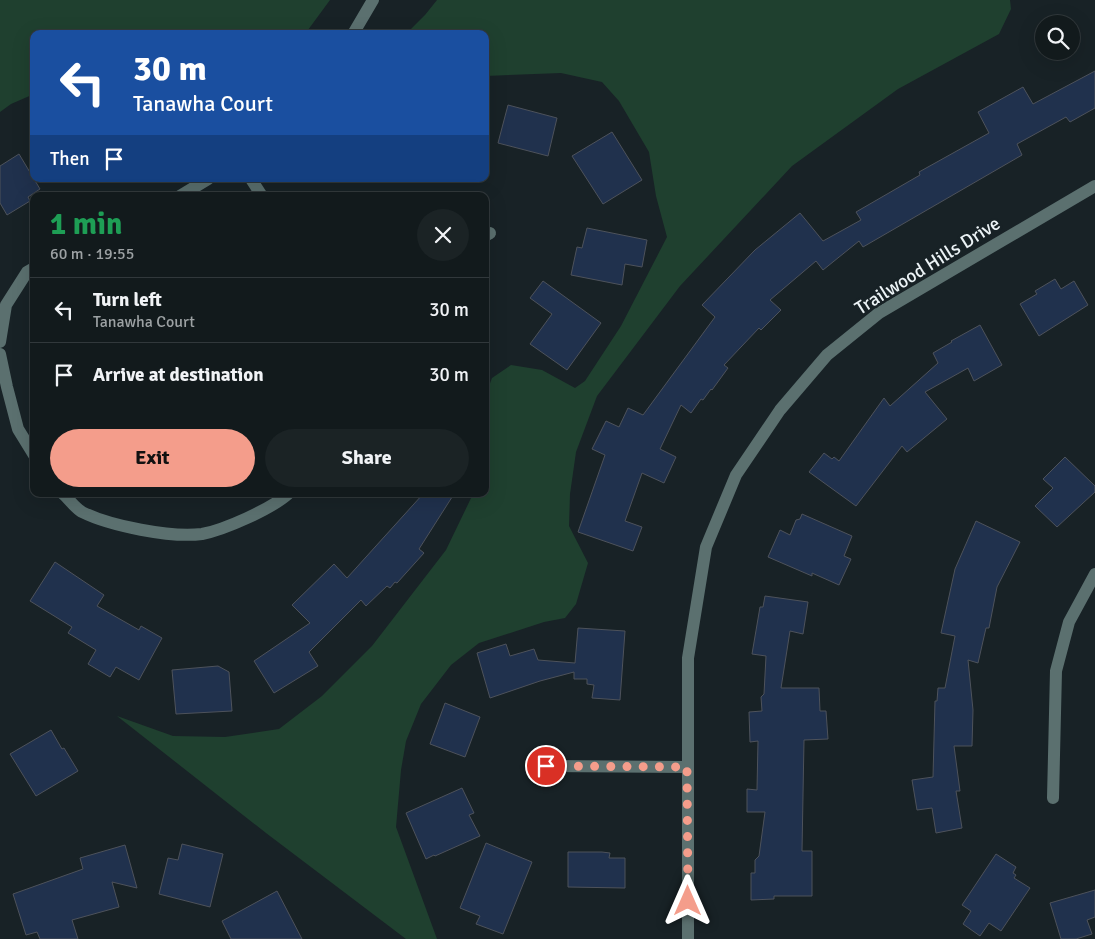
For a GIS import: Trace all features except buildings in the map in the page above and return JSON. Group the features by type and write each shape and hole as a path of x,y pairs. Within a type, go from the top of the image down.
{"street":[{"path":"354,30 373,0"},
{"path":"187,192 203,182"},
{"name":"Trailwood Hills Drive","path":"688,939 688,658 706,547 736,475 780,410 827,355 879,313 1095,186"},
{"path":"0,342 6,305 30,270"},
{"path":"0,354 18,429 30,448"},
{"path":"66,497 81,511 115,523 167,534 202,534 242,520 279,502 285,497"},
{"path":"1053,798 1056,671 1068,622 1095,574"},
{"path":"546,766 687,767"}],"green space":[{"path":"0,0 330,0 308,30 30,30 30,96 11,104 0,112"},
{"path":"437,0 1010,0 1011,9 999,34 898,89 792,166 680,286 597,396 576,452 570,494 569,526 588,563 576,604 565,618 544,622 479,643 451,665 421,704 406,741 401,770 396,827 437,939 406,939 266,833 117,716 173,736 225,737 279,729 322,696 372,646 446,550 472,497 489,497 489,386 492,378 511,365 542,370 575,388 585,381 621,326 667,237 656,196 649,152 619,101 602,82 561,73 489,76 489,30 410,30"}],"route":[{"path":"546,766 687,767 688,901"}]}
